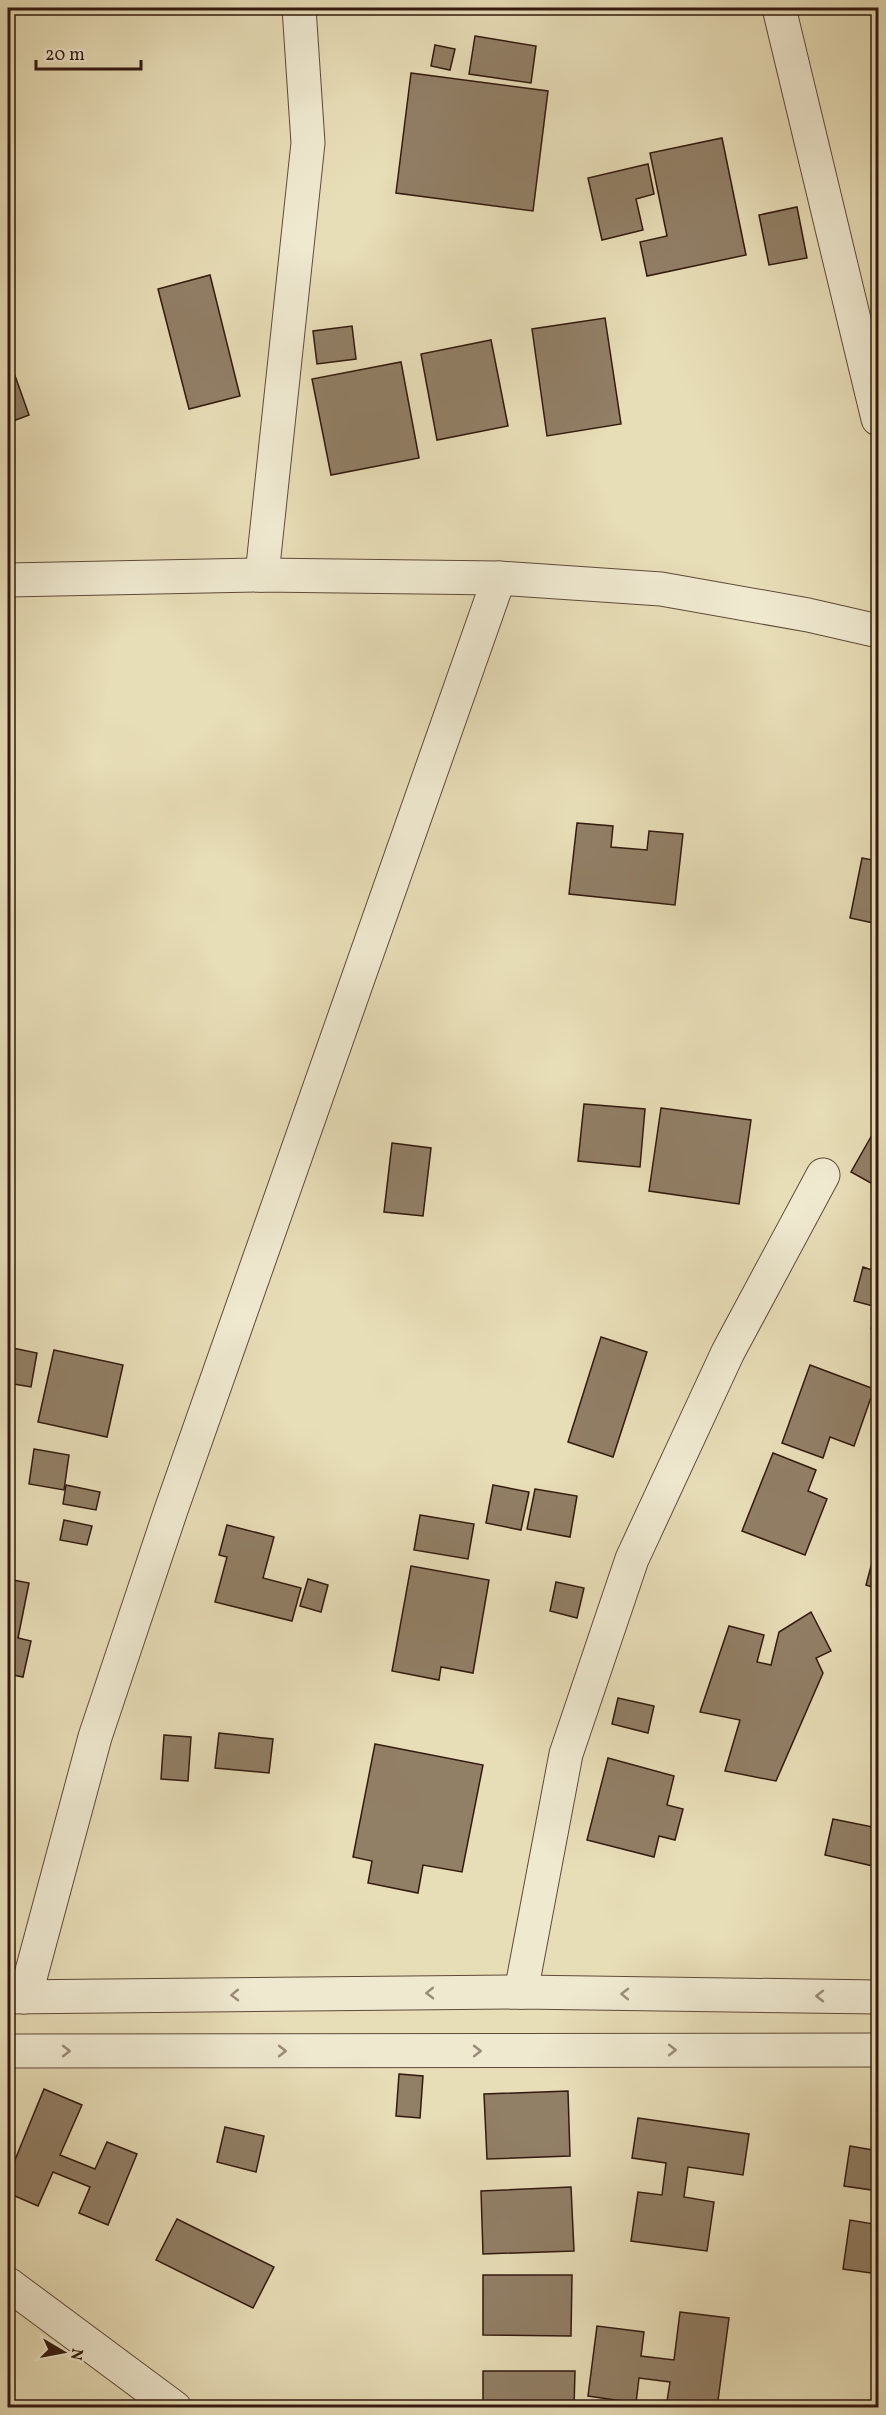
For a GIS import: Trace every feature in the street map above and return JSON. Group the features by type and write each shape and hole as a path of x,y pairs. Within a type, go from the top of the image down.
{"street":[{"path":"262,575 308,143 299,8"},
{"path":"778,8 879,419"},
{"path":"8,580 262,575 499,578 661,589 808,615 879,631"},
{"path":"499,578 171,1510 95,1737 16,1997 521,1992 879,1997"},
{"path":"521,1992 566,1754 632,1559 728,1352 823,1175"},
{"path":"8,2051 879,2049"},
{"path":"8,2284 175,2408"}],"building":[{"path":"475,36 536,46 531,83 469,74"},
{"path":"435,45 455,49 450,70 431,66"},
{"path":"411,73 548,91 533,211 396,193"},
{"path":"722,138 746,255 647,276 640,242 667,236 650,153"},
{"path":"648,164 654,194 636,199 643,230 602,240 588,178"},
{"path":"797,207 807,258 769,265 759,215"},
{"path":"210,275 240,396 189,409 158,289"},
{"path":"605,318 621,424 547,436 532,329"},
{"path":"352,326 356,359 317,364 313,331"},
{"path":"491,340 508,426 437,440 421,354"},
{"path":"8,356 29,415 8,423"},
{"path":"401,362 419,458 331,475 312,379"},
{"path":"577,823 613,826 611,847 647,850 649,831 683,834 675,905 569,894"},
{"path":"862,858 878,861 878,924 850,918"},
{"path":"584,1104 645,1109 640,1167 578,1161"},
{"path":"661,1108 751,1120 739,1204 649,1191"},
{"path":"872,1135 878,1139 878,1187 851,1172"},
{"path":"392,1143 431,1148 423,1216 384,1212"},
{"path":"863,1267 878,1272 878,1331 871,1329 877,1307 854,1301"},
{"path":"601,1337 647,1352 613,1457 568,1442"},
{"path":"8,1347 37,1353 31,1387 8,1383"},
{"path":"54,1350 123,1365 107,1437 38,1422"},
{"path":"810,1365 874,1389 854,1446 830,1437 823,1458 782,1443"},
{"path":"34,1449 69,1455 64,1490 29,1484"},
{"path":"773,1453 816,1470 808,1491 827,1499 805,1555 742,1531"},
{"path":"66,1485 100,1492 96,1510 63,1504"},
{"path":"493,1485 529,1492 521,1530 486,1523"},
{"path":"535,1489 577,1496 570,1537 527,1529"},
{"path":"420,1515 474,1524 468,1559 414,1550"},
{"path":"64,1520 92,1526 87,1545 60,1540"},
{"path":"227,1525 274,1537 263,1578 301,1588 292,1621 215,1602 227,1557 219,1555"},
{"path":"878,1540 878,1589 866,1585"},
{"path":"411,1566 489,1580 473,1673 441,1667 439,1680 392,1671"},
{"path":"8,1579 29,1583 18,1638 31,1641 23,1677 8,1674"},
{"path":"308,1579 328,1585 321,1612 300,1606"},
{"path":"556,1582 584,1588 577,1618 550,1611"},
{"path":"811,1612 831,1651 816,1658 823,1673 776,1781 725,1771 740,1720 700,1712 729,1626 764,1635 757,1662 771,1665 779,1632"},
{"path":"618,1698 654,1706 648,1733 612,1724"},
{"path":"219,1733 273,1739 269,1773 215,1768"},
{"path":"164,1735 191,1737 188,1781 161,1779"},
{"path":"375,1744 483,1765 462,1872 423,1865 418,1893 368,1883 372,1861 353,1857"},
{"path":"608,1758 674,1776 667,1805 683,1809 675,1840 659,1836 654,1857 587,1840"},
{"path":"833,1819 878,1828 873,1866 825,1855"},
{"path":"399,2074 423,2076 420,2118 396,2116"},
{"path":"44,2089 82,2105 60,2155 95,2169 107,2142 137,2154 108,2225 79,2213 90,2187 53,2172 38,2206 8,2193 8,2177"},
{"path":"568,2091 570,2156 487,2159 484,2094"},
{"path":"638,2118 749,2134 743,2175 688,2167 684,2197 714,2202 707,2251 631,2241 638,2192 662,2195 666,2163 632,2158"},
{"path":"225,2127 264,2136 256,2172 217,2162"},
{"path":"850,2146 878,2151 878,2191 844,2186"},
{"path":"571,2187 574,2251 483,2254 481,2191"},
{"path":"878,2191 878,2274 843,2269 850,2220 873,2224"},
{"path":"177,2219 274,2267 253,2308 156,2260"},
{"path":"483,2275 572,2275 571,2336 483,2335"},
{"path":"680,2312 729,2318 717,2408 666,2408 670,2382 639,2378 636,2403 588,2396 597,2326 644,2332 641,2356 674,2360"},
{"path":"483,2371 575,2371 574,2408 483,2408"}]}
